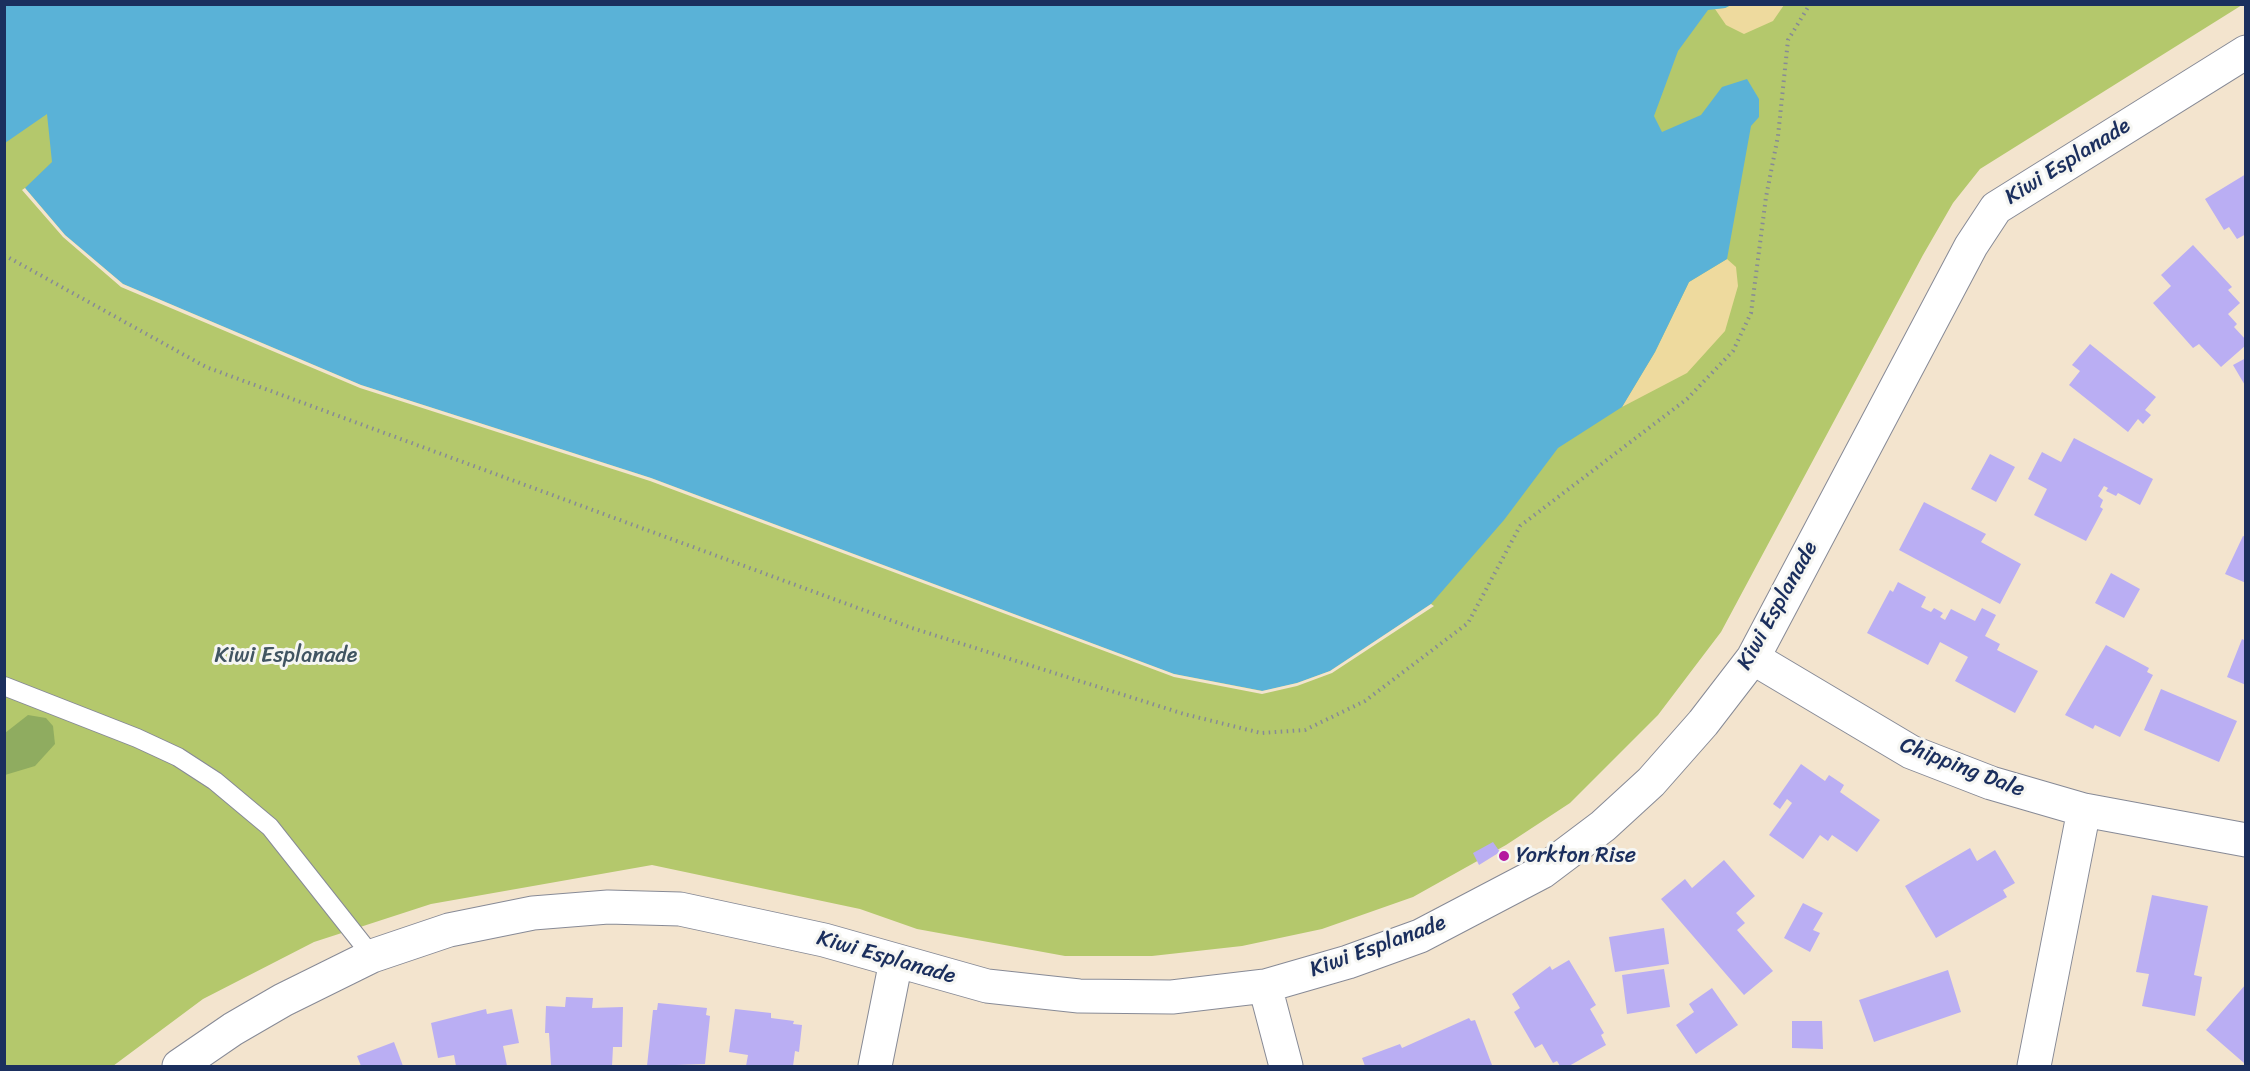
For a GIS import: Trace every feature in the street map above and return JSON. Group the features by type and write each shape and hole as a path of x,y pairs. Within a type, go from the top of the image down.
{"street":[{"name":"Kiwi Esplanade","path":"179,1066 233,1029 283,1000 372,956 449,930 533,913 608,907 680,909 824,940 987,987 1079,996 1172,997 1265,986 1348,962 1420,936 1542,872 1603,826 1651,782 1703,723 1753,658 1971,246 1996,207 2246,52"},
{"name":"Chipping Dale","path":"1753,658 1911,752 1990,783 2084,810 2246,840"},
{"path":"2034,1066 2084,810"},
{"path":"875,1066 896,961"},
{"path":"1265,986 1286,1066"}],"lane":[{"path":"4,686 147,743 178,757 215,781 270,827 372,956"}],"path":[{"path":"4,255 206,367 912,628 1184,714 1261,733 1305,730 1365,701 1468,623 1520,526 1686,399 1733,351 1751,313 1766,197 1778,136 1788,40 1810,4"}],"green space":[{"path":"4,5 2242,5 1980,169 1953,203 1923,255 1721,632 1658,715 1570,803 1506,845 1413,897 1322,929 1242,946 1152,956 1065,956 917,929 860,909 652,865 431,904 314,942 203,999 113,1066 5,1066"},
{"path":"28,715 46,718 53,726 55,744 35,766 5,775 5,733"}],"sand":[{"path":"1731,5 1784,5 1773,21 1744,34 1726,25 1715,9"},
{"path":"1727,259 1736,267 1738,286 1725,331 1687,373 1622,407 1655,352 1689,282"}],"water":[{"path":"5,4 1731,5 1708,10 1678,51 1654,116 1662,132 1701,115 1722,87 1747,79 1759,99 1759,117 1751,126 1727,259 1689,282 1655,352 1622,407 1558,448 1504,520 1431,604 1330,671 1297,683 1263,691 1174,674 651,478 361,385 123,284 65,235 25,188 52,162 47,114 5,143"}],"pier":[{"path":"25,188 65,235 123,284 361,385 651,478 1174,674 1262,691 1297,683 1330,671 1431,604 1434,606 1332,673 1297,686 1262,694 1174,677 650,481 360,388 121,287 63,237 22,190"}],"building":[{"path":"2246,174 2246,234 2237,239 2229,227 2224,230 2205,199"},
{"path":"2193,245 2232,287 2228,290 2240,303 2228,314 2237,324 2234,327 2246,340 2246,345 2221,367 2199,344 2193,348 2153,303 2171,286 2161,275"},
{"path":"2090,344 2156,397 2145,410 2151,415 2143,424 2138,419 2128,432 2069,385 2080,371 2072,365"},
{"path":"2246,358 2246,387 2233,365"},
{"path":"2074,438 2153,479 2140,505 2118,493 2116,496 2106,491 2108,488 2104,486 2098,496 2103,500 2100,507 2103,509 2086,541 2034,515 2047,489 2028,479 2042,452 2061,462"},
{"path":"1990,454 2015,467 1996,502 1971,489"},
{"path":"1924,502 1986,534 1981,542 2021,564 2000,604 1899,550"},
{"path":"2243,536 2246,537 2246,583 2225,574"},
{"path":"2111,573 2140,589 2124,618 2095,603"},
{"path":"1898,582 1926,597 1921,607 1931,612 1934,608 1943,613 1940,617 1945,620 1951,609 1975,621 1982,608 1996,615 1985,636 2000,644 1997,650 2038,671 2015,713 1955,681 1968,657 1940,642 1928,665 1867,633 1890,590 1893,592"},
{"path":"2242,639 2246,641 2246,685 2227,677"},
{"path":"2106,645 2149,668 2147,672 2153,675 2120,737 2095,725 2093,729 2065,715"},
{"path":"2161,689 2237,721 2219,762 2144,730"},
{"path":"1801,764 1825,781 1829,775 1844,785 1840,792 1880,820 1857,852 1832,835 1828,841 1820,835 1803,859 1769,835 1792,803 1787,799 1780,809 1773,804"},
{"path":"1493,842 1500,852 1479,865 1473,853"},
{"path":"1970,848 1977,861 1995,850 2015,883 2003,890 2007,897 1936,938 1905,886"},
{"path":"1724,860 1755,896 1736,913 1745,923 1737,930 1773,971 1744,995 1661,899 1685,879 1692,888"},
{"path":"2152,895 2208,906 2194,975 2202,977 2195,1016 2142,1006 2149,974 2136,972"},
{"path":"1803,903 1823,913 1813,930 1820,933 1810,952 1784,938"},
{"path":"1664,928 1669,964 1615,972 1609,937"},
{"path":"1569,960 1596,1005 1590,1009 1604,1033 1601,1035 1606,1045 1569,1066 1560,1066 1557,1061 1553,1063 1542,1044 1535,1048 1514,1012 1520,1008 1512,994 1550,966 1552,970"},
{"path":"1664,969 1670,1007 1627,1014 1622,975"},
{"path":"1948,970 1961,1012 1874,1042 1859,1000"},
{"path":"2246,984 2246,1062 2244,1063 2206,1030"},
{"path":"1712,988 1738,1025 1696,1054 1676,1025 1694,1012 1689,1004"},
{"path":"566,997 593,998 592,1008 623,1007 622,1047 613,1047 612,1066 551,1065 549,1033 545,1033 546,1006 565,1007"},
{"path":"658,1003 707,1008 706,1015 710,1016 705,1064 647,1066 653,1010 657,1010"},
{"path":"486,1009 487,1014 512,1009 519,1043 503,1046 507,1066 456,1066 454,1055 438,1058 431,1023"},
{"path":"735,1009 771,1013 771,1018 794,1021 793,1024 802,1025 799,1052 795,1051 793,1066 746,1066 748,1055 729,1052"},
{"path":"1469,1018 1471,1021 1475,1020 1492,1065 1365,1066 1362,1058 1400,1044 1402,1048"},
{"path":"1792,1021 1822,1021 1823,1049 1792,1048"},
{"path":"394,1042 403,1066 361,1066 357,1056"}],"place":[{"name":"Yorkton Rise","path":"1504,856"}]}
